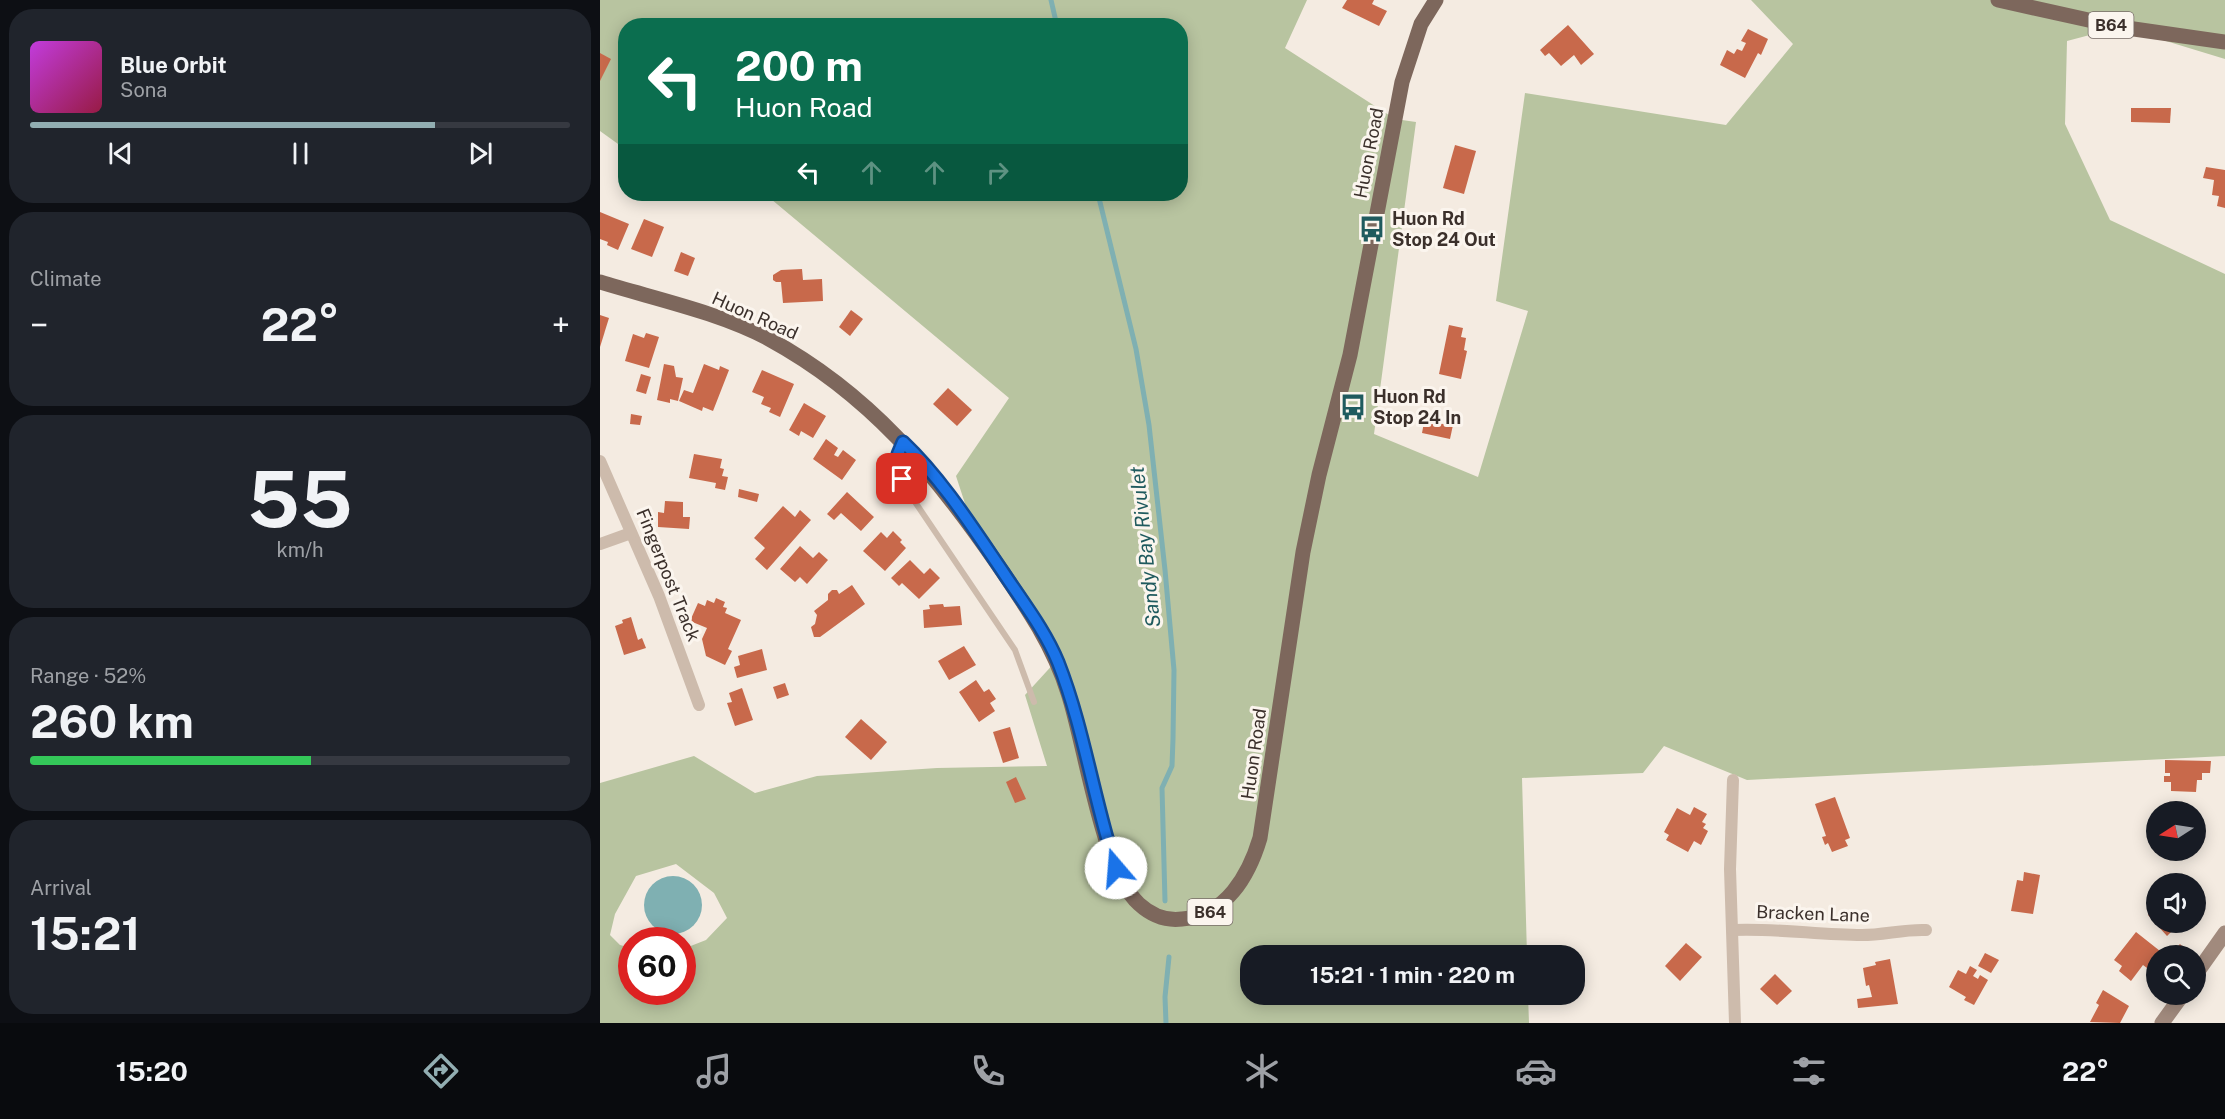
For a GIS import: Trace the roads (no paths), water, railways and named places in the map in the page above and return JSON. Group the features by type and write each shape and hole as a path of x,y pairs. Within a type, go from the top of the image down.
{"main road":[{"name":"Huon Road","path":"600,282 692,310 765,338 818,369 858,400 903,442 939,484 984,545 1041,628 1057,660 1075,715 1107,840 1124,886 1140,905 1158,916 1185,919 1210,912 1228,897 1249,870 1260,838 1300,573 1314,497 1350,355 1402,82 1418,31 1436,0"},
{"name":"B64","path":"1998,0 2120,27 2225,42"},
{"path":"2206,960 2225,933"},
{"path":"2162,1023 2175,1005"}],"street":[{"name":"Fingerpost Track","path":"600,461 659,596 699,705"},
{"path":"600,544 631,533"},
{"name":"Bracken Lane","path":"1733,780 1730,869 1735,1023"},
{"name":"Bracken Lane","path":"1733,930 1760,928 1873,935 1912,929 1926,930"}],"lane":[{"path":"903,442 898,454 902,479 911,496 1015,650 1034,702"}],"water":[{"path":"673,876 684,878 697,889 701,899 700,916 691,927 655,927 646,916 644,905 646,894 662,878"}],"waterway":[{"name":"Sandy Bay Rivulet","path":"1051,0 1055,18"},
{"name":"Sandy Bay Rivulet","path":"1100,201 1136,349 1149,425 1165,570 1174,670 1172,766 1162,788 1165,901"},
{"name":"Sandy Bay Rivulet","path":"1166,1023 1165,997 1169,957"}],"place":[{"name":"Huon Rd Stop 24 Out","path":"1372,229"},
{"name":"Huon Rd Stop 24 In","path":"1353,407"}]}
